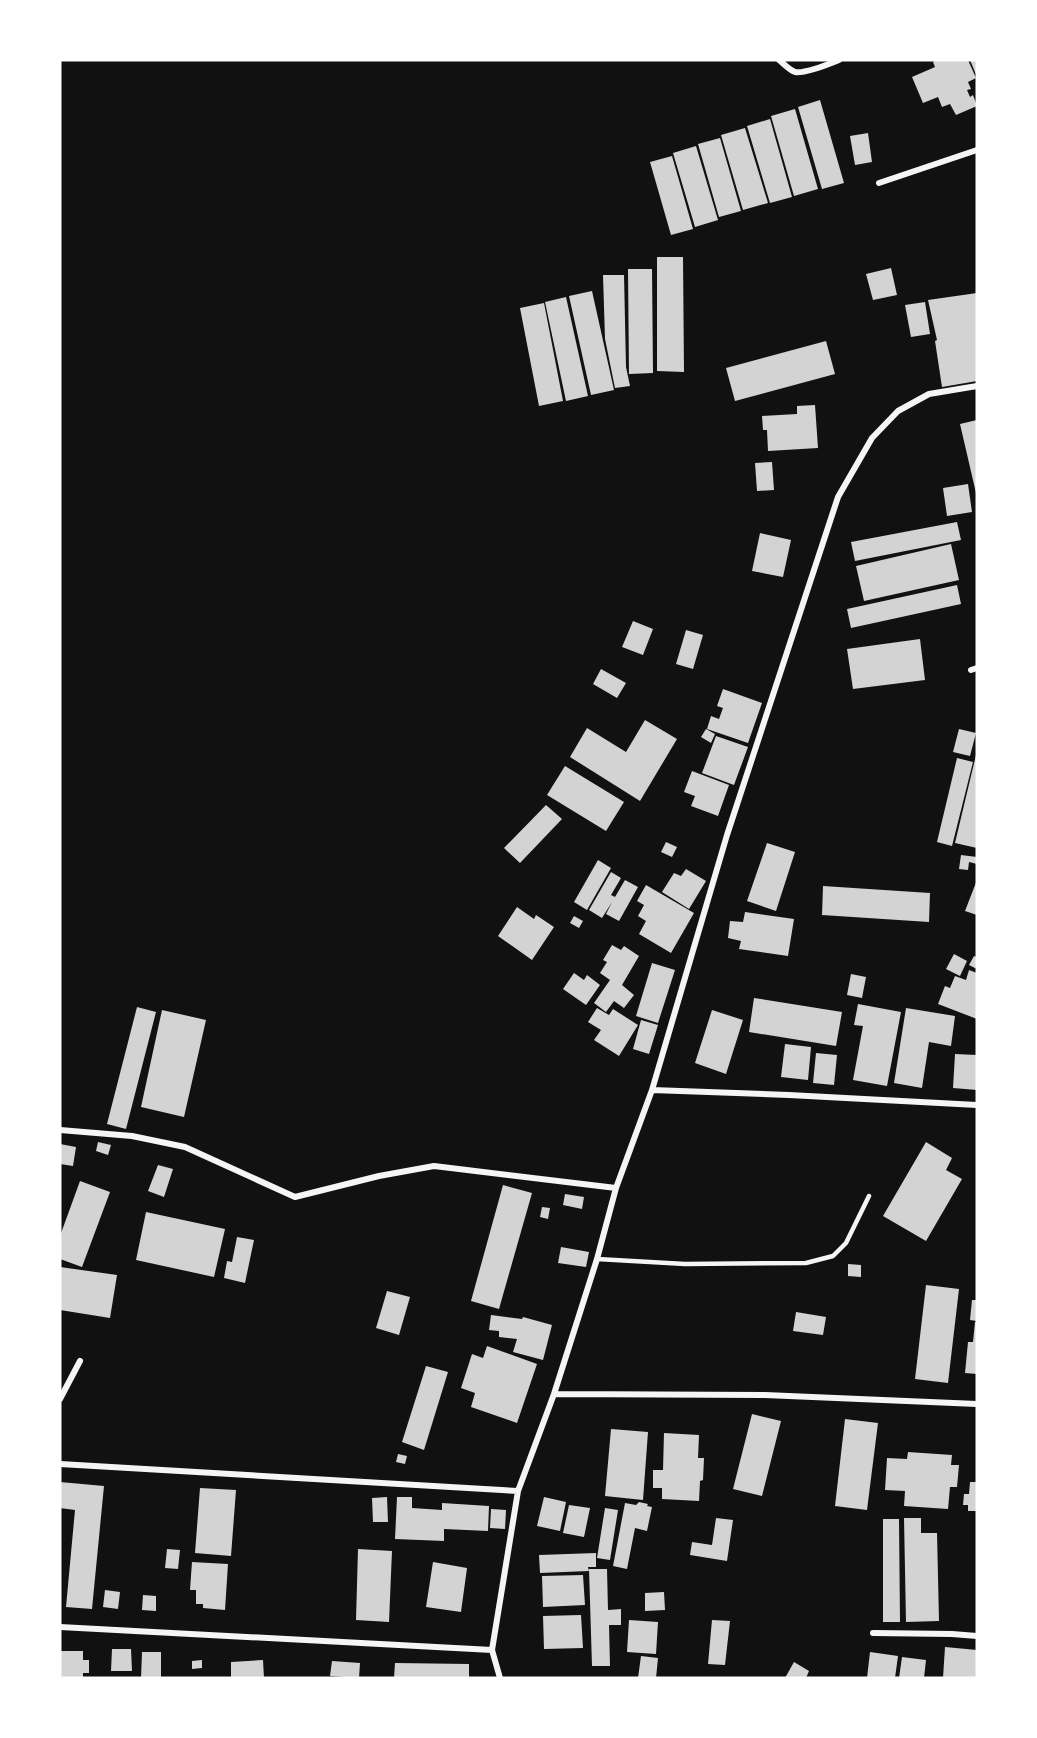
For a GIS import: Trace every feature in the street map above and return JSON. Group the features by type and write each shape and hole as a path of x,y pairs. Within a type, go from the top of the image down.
{"street":[{"path":"779,60 797,72 839,60"},
{"path":"879,183 977,150"},
{"path":"500,1678 492,1650 518,1491 554,1394 597,1259 616,1188 652,1090 727,835 838,497 872,438 898,411 929,394 977,386"},
{"path":"652,1090 977,1105"},
{"path":"60,1130 132,1136 185,1147 295,1197 379,1176 434,1166 616,1188"},
{"path":"60,1399 80,1361"},
{"path":"554,1394 765,1395 977,1404"},
{"path":"60,1464 518,1491"},
{"path":"60,1627 492,1650"},
{"path":"873,1633 977,1636"}],"lane":[{"path":"597,1259 685,1264 806,1263 833,1256 846,1243 869,1196"}],"building":[{"path":"968,60 976,78 968,82 971,89 967,90 970,97 973,95 977,106 956,115 950,104 942,107 938,97 923,103 912,77 935,67 933,62"},
{"path":"970,60 977,60 977,77"},
{"path":"820,100 844,183 822,189 798,107"},
{"path":"795,109 818,189 794,196 771,116"},
{"path":"770,119 792,197 770,203 747,126"},
{"path":"745,128 768,203 743,210 721,135"},
{"path":"868,133 872,162 855,165 850,136"},
{"path":"720,138 741,211 719,217 698,144"},
{"path":"696,146 718,220 695,227 673,153"},
{"path":"672,156 693,229 671,235 650,162"},
{"path":"657,257 683,257 684,372 657,371"},
{"path":"891,268 897,295 873,300 866,274"},
{"path":"628,269 652,269 653,373 629,374"},
{"path":"603,275 624,275 626,367 630,386 615,388 605,339"},
{"path":"592,291 614,390 591,395 569,296"},
{"path":"977,293 977,381 942,387 935,341 937,340 928,300"},
{"path":"566,297 588,396 566,401 545,302"},
{"path":"925,302 930,334 911,337 905,305"},
{"path":"544,303 563,401 539,406 520,308"},
{"path":"826,341 835,374 735,401 726,368"},
{"path":"815,405 818,448 768,451 767,430 763,430 762,416 797,414 797,406"},
{"path":"977,420 977,493 976,493 960,424"},
{"path":"772,462 774,490 757,491 755,463"},
{"path":"968,484 972,512 947,516 943,488"},
{"path":"957,522 961,540 855,561 851,542"},
{"path":"760,533 791,540 783,577 752,571"},
{"path":"951,544 959,580 864,601 856,566"},
{"path":"957,585 961,604 851,628 847,609"},
{"path":"633,621 653,629 643,655 622,647"},
{"path":"686,630 703,635 693,669 676,664"},
{"path":"920,639 925,680 853,689 847,649"},
{"path":"601,669 626,683 617,698 593,684"},
{"path":"723,689 762,703 748,743 707,729 711,716 719,719 723,708 717,706"},
{"path":"645,720 677,739 640,801 570,757 587,728 626,752"},
{"path":"706,729 715,734 711,743 701,737"},
{"path":"959,729 976,733 970,756 953,752"},
{"path":"716,736 748,747 734,785 702,773"},
{"path":"977,755 977,848 955,843"},
{"path":"957,758 973,762 952,846 937,842"},
{"path":"565,766 624,802 606,831 547,795"},
{"path":"692,771 729,785 718,816 691,806 695,796 684,792"},
{"path":"546,805 562,819 520,863 504,848"},
{"path":"666,842 677,847 672,857 661,852"},
{"path":"767,843 795,852 776,911 747,901"},
{"path":"961,855 977,857 977,864 969,862 968,870 959,869"},
{"path":"598,860 611,868 587,910 574,902"},
{"path":"686,869 706,881 689,909 662,892 674,873 681,876"},
{"path":"611,872 621,878 611,895 615,897 625,880 638,887 619,921 606,914 612,902 602,918 589,910"},
{"path":"977,880 977,915 965,911"},
{"path":"646,885 694,913 671,953 639,934 646,921 638,916 644,905 637,901"},
{"path":"823,886 930,893 929,922 822,915"},
{"path":"517,907 534,919 536,915 554,927 532,960 498,936"},
{"path":"745,912 794,919 788,956 739,949 741,941 728,938 730,921 743,922"},
{"path":"574,916 583,921 579,928 570,923"},
{"path":"612,945 621,950 624,946 639,956 622,985 634,995 624,1008 614,1001 606,1012 594,1003 610,980 600,973 607,962 603,960"},
{"path":"954,954 967,961 960,976 946,969"},
{"path":"974,956 977,957 977,969 969,965"},
{"path":"652,963 675,970 658,1023 636,1016"},
{"path":"969,970 977,973 977,1019 938,1004 945,986 950,988 955,976 966,980"},
{"path":"574,973 584,980 587,975 600,985 586,1005 563,989"},
{"path":"851,974 866,977 862,998 847,995"},
{"path":"754,998 842,1012 836,1046 749,1032"},
{"path":"858,1004 901,1012 887,1086 853,1080 863,1026 854,1025"},
{"path":"137,1007 156,1012 126,1129 107,1124"},
{"path":"597,1008 609,1015 613,1009 638,1025 619,1056 594,1040 601,1030 588,1022"},
{"path":"906,1008 955,1016 951,1046 929,1042 922,1088 894,1083"},
{"path":"162,1010 206,1020 184,1117 141,1107"},
{"path":"712,1010 743,1020 726,1074 695,1063"},
{"path":"641,1020 658,1025 649,1054 633,1049"},
{"path":"785,1044 811,1047 808,1080 781,1077"},
{"path":"816,1053 837,1055 834,1085 813,1083"},
{"path":"955,1054 977,1055 977,1090 953,1088"},
{"path":"98,1142 111,1145 108,1155 96,1151"},
{"path":"926,1142 952,1158 946,1170 962,1179 926,1241 883,1216"},
{"path":"60,1144 76,1147 73,1166 60,1164"},
{"path":"158,1165 173,1169 164,1197 148,1191"},
{"path":"80,1181 110,1192 82,1267 60,1259 60,1236"},
{"path":"503,1185 532,1193 499,1309 471,1301"},
{"path":"565,1194 584,1197 582,1209 563,1205"},
{"path":"542,1207 550,1208 548,1219 540,1217"},
{"path":"146,1212 225,1229 214,1277 136,1260"},
{"path":"237,1237 254,1240 245,1283 224,1278 227,1261 232,1262"},
{"path":"561,1247 589,1252 586,1267 558,1263"},
{"path":"848,1264 861,1265 861,1277 848,1276"},
{"path":"60,1267 117,1275 110,1318 60,1310"},
{"path":"926,1285 959,1289 948,1383 915,1379"},
{"path":"387,1291 410,1297 399,1335 376,1328"},
{"path":"972,1300 977,1300 977,1321 970,1320"},
{"path":"796,1312 826,1317 823,1335 793,1331"},
{"path":"491,1315 522,1319 523,1317 552,1325 543,1360 513,1352 517,1339 499,1337 499,1331 489,1330"},
{"path":"975,1322 977,1322 977,1374 965,1373 968,1342 973,1342"},
{"path":"487,1346 537,1364 517,1423 471,1407 475,1393 461,1388 472,1354 483,1358"},
{"path":"426,1366 448,1372 424,1450 402,1442"},
{"path":"752,1414 781,1421 762,1496 733,1489"},
{"path":"845,1419 878,1423 867,1510 835,1506"},
{"path":"611,1429 648,1432 643,1500 605,1496"},
{"path":"664,1433 699,1435 698,1458 704,1458 699,1501 662,1499 662,1488 653,1488 653,1470 663,1470"},
{"path":"908,1452 952,1455 951,1465 959,1465 957,1487 950,1487 948,1509 904,1506 905,1491 885,1490 887,1458 907,1459"},
{"path":"398,1454 407,1456 405,1464 396,1462"},
{"path":"60,1482 104,1486 92,1609 66,1607 75,1510 60,1508"},
{"path":"970,1482 977,1482 977,1511 968,1511 968,1505 963,1505 964,1494 969,1494"},
{"path":"200,1488 236,1490 231,1556 195,1553"},
{"path":"387,1497 388,1522 373,1522 372,1498"},
{"path":"397,1497 412,1497 412,1508 442,1510 442,1503 489,1506 488,1531 444,1529 444,1541 395,1539"},
{"path":"544,1497 566,1502 560,1531 537,1526"},
{"path":"639,1502 652,1507 647,1531 635,1528 627,1569 613,1566 625,1503 636,1505"},
{"path":"569,1505 590,1508 584,1537 563,1533"},
{"path":"605,1508 618,1510 610,1560 597,1558"},
{"path":"491,1509 506,1510 505,1529 490,1528"},
{"path":"716,1518 733,1520 727,1561 690,1555 692,1542 712,1545"},
{"path":"904,1518 921,1518 921,1533 937,1533 939,1621 906,1622"},
{"path":"883,1519 899,1519 900,1622 883,1622"},
{"path":"167,1549 180,1550 178,1569 165,1568"},
{"path":"358,1549 392,1551 389,1622 356,1620"},
{"path":"596,1553 596,1567 588,1567 589,1571 540,1573 539,1555"},
{"path":"192,1562 228,1564 225,1610 203,1608 203,1604 196,1604 196,1590 190,1590"},
{"path":"433,1562 467,1568 461,1612 426,1607"},
{"path":"589,1569 607,1569 608,1610 621,1609 621,1625 609,1625 610,1666 592,1666"},
{"path":"583,1575 585,1605 543,1607 542,1576"},
{"path":"105,1590 120,1592 118,1609 103,1607"},
{"path":"664,1592 665,1610 645,1611 645,1593"},
{"path":"143,1595 156,1596 156,1611 142,1610"},
{"path":"581,1615 583,1648 544,1649 543,1616"},
{"path":"629,1620 658,1622 656,1654 627,1652"},
{"path":"712,1620 730,1621 725,1665 708,1664"},
{"path":"945,1647 977,1650 977,1678 943,1678"},
{"path":"112,1649 131,1649 132,1671 111,1671"},
{"path":"60,1651 83,1651 83,1660 89,1660 89,1673 83,1673 83,1678 60,1678"},
{"path":"142,1652 161,1652 161,1678 141,1678"},
{"path":"870,1652 898,1656 895,1678 867,1678"},
{"path":"641,1656 658,1658 656,1678 638,1678"},
{"path":"902,1657 926,1660 924,1678 899,1678"},
{"path":"202,1660 202,1668 192,1669 192,1661"},
{"path":"263,1660 264,1678 231,1678 231,1662"},
{"path":"332,1661 360,1663 359,1678 330,1676"},
{"path":"794,1662 809,1671 806,1678 785,1678"},
{"path":"395,1663 469,1664 469,1678 394,1678"}]}
